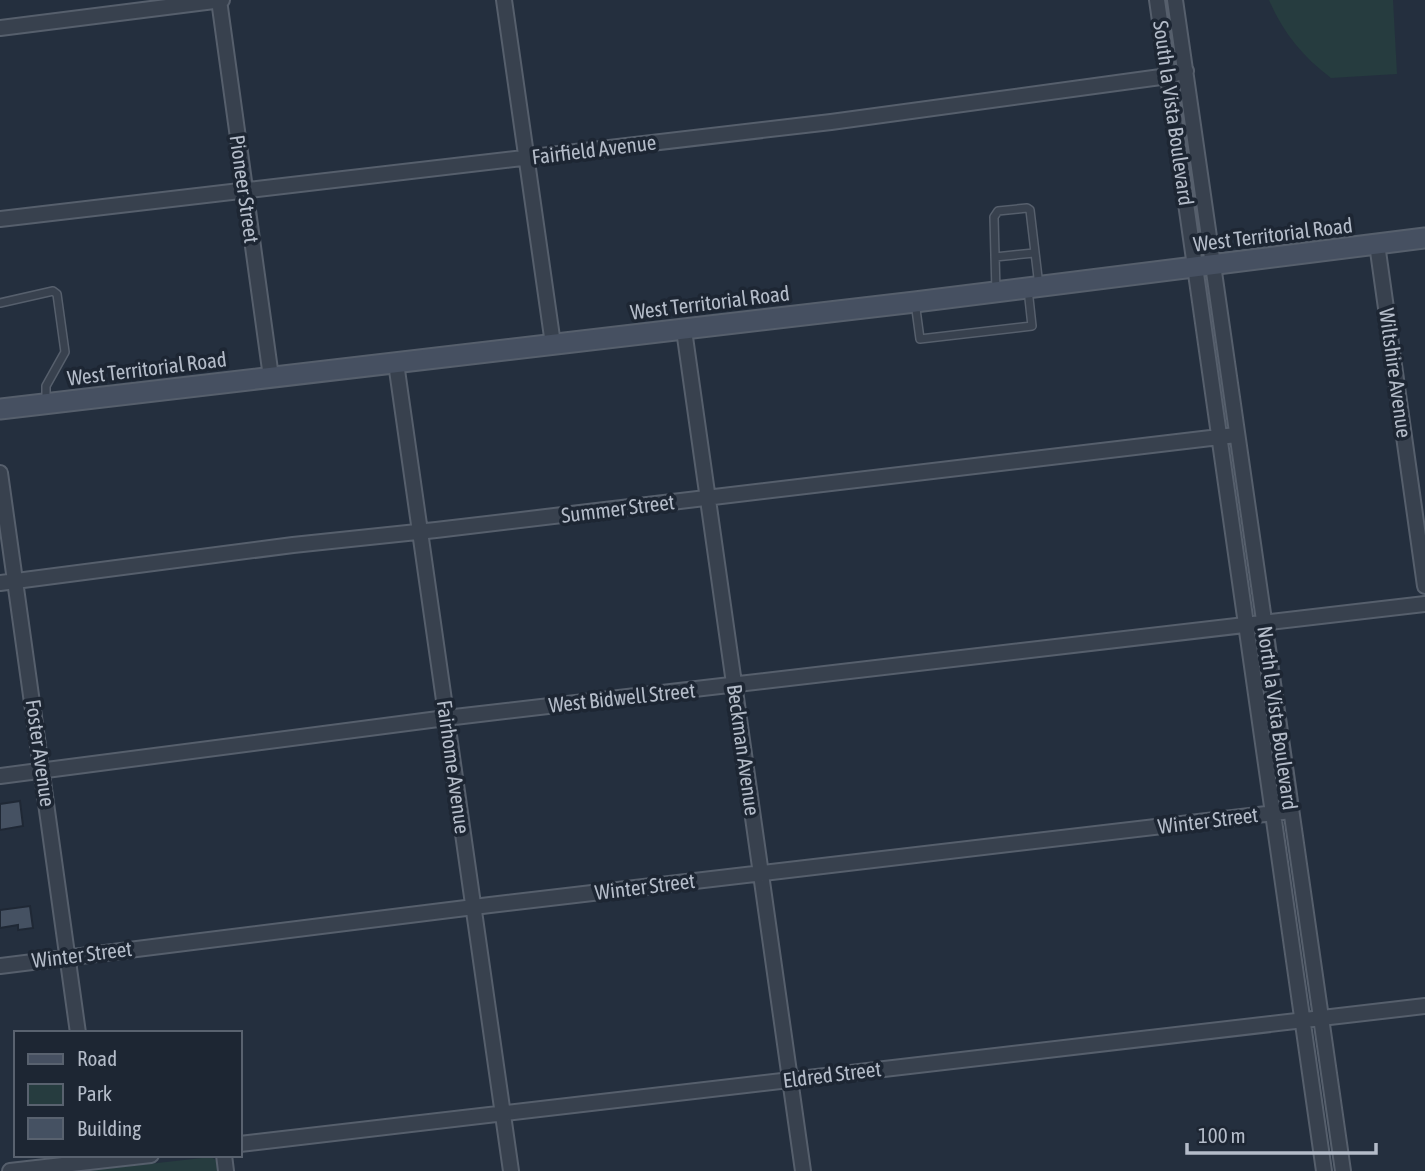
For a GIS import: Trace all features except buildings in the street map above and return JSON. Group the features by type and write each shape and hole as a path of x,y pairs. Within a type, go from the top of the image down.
{"street":[{"path":"0,28 221,0"},
{"name":"Pioneer Street","path":"221,0 271,377"},
{"path":"504,0 552,344"},
{"name":"South la Vista Boulevard","path":"1157,0 1168,76 1204,266"},
{"name":"South la Vista Boulevard","path":"1175,0 1186,71 1204,266"},
{"name":"Fairfield Avenue","path":"0,219 817,124 1168,76 1186,71"},
{"name":"West Territorial Road","path":"0,409 684,330 1425,238"},
{"name":"Wiltshire Avenue","path":"1377,244 1425,586"},
{"name":"North la Vista Boulevard","path":"1204,266 1236,435 1343,1171"},
{"name":"North la Vista Boulevard","path":"1204,266 1218,438 1324,1171"},
{"name":"Beckman Avenue","path":"684,330 803,1171"},
{"name":"Fairhome Avenue","path":"396,363 511,1171"},
{"name":"Summer Street","path":"0,583 293,545 706,499 1236,435"},
{"name":"Foster Avenue","path":"0,473 78,1031"},
{"path":"1263,623 1425,604"},
{"name":"West Bidwell Street","path":"0,776 446,718 1263,623"},
{"name":"Winter Street","path":"0,966 473,907 1291,811"},
{"name":"Eldred Street","path":"242,1144 1425,1006"},
{"path":"10,1171 123,1157"}],"lane":[{"path":"915,302 920,340 1032,327 1034,253 1030,210 1027,208 999,211 994,216 996,292"},
{"path":"995,257 1034,253"},
{"path":"0,303 53,291 57,294 65,352 46,386 46,403"}],"green space":[{"path":"1269,0 1393,0 1397,74 1331,78 1311,62 1295,43"},
{"path":"211,1157 217,1161 218,1171 86,1171"}]}
